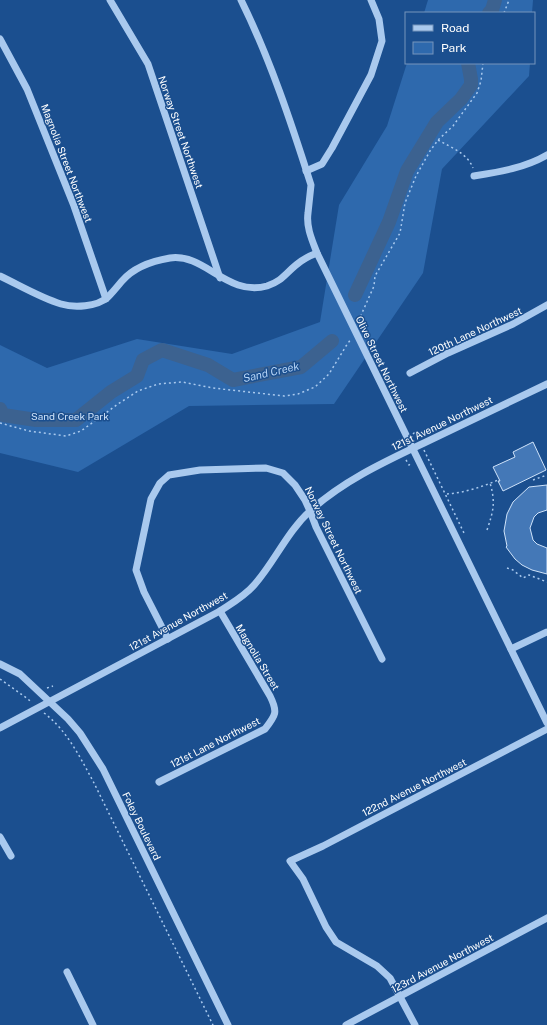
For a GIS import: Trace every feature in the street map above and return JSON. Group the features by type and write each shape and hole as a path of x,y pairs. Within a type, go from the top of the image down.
{"street":[{"name":"Norway Street Northwest","path":"110,0 148,64 220,278"},
{"name":"Olive Street Northwest","path":"241,0 279,88 311,185 308,214 309,231 317,253 547,723"},
{"path":"306,172 322,164 370,75 382,41 380,19 371,0"},
{"name":"Magnolia Street Northwest","path":"0,39 30,96 74,206 106,299"},
{"path":"474,176 529,164 547,155"},
{"path":"0,276 62,305 78,306 89,305 106,299 129,274 146,264 158,260 172,258 193,262 204,266 220,278 240,286 247,287 265,286 281,279 302,260 317,253"},
{"name":"120th Lane Northwest","path":"410,373 453,350 513,324 547,305"},
{"name":"121st Avenue Northwest","path":"0,728 168,638 220,612 239,599 255,584 294,527 310,511 340,487 367,471 547,384"},
{"name":"Norway Street Northwest","path":"168,638 144,592 136,570 151,499 160,483 169,475 200,470 266,468 283,473 295,485 310,511 316,527 382,658"},
{"name":"Magnolia Street","path":"220,612 270,696 275,707 275,715"},
{"path":"511,649 547,632"},
{"name":"Foley Boulevard","path":"0,664 20,674 68,719 80,734 103,769 228,1025"},
{"name":"121st Lane Northwest","path":"159,782 265,729 275,715"},
{"name":"122nd Avenue Northwest","path":"400,996 390,978 377,966 336,942 326,927 303,879 290,861 323,846 547,729"},
{"path":"0,836 11,856"},
{"name":"123rd Avenue Northwest","path":"346,1025 547,918"},
{"path":"67,972 93,1025"},
{"path":"400,996 415,1025"}],"path":[{"path":"504,12 509,0"},
{"path":"358,324 374,286 375,276 400,233 405,203 422,164 438,140 452,126 477,93 481,81 483,64"},
{"path":"438,140 461,152 468,158 473,167 474,176"},
{"path":"0,423 29,431 66,436 81,431 138,391 158,384 182,382 213,388 284,396 298,394 315,387 329,374 351,338"},
{"path":"427,454 464,533"},
{"path":"533,480 547,475"},
{"path":"447,494 454,494 490,484 498,480"},
{"path":"487,530 494,504 490,484"},
{"path":"507,568 513,570 523,578 529,575 547,582"},
{"path":"0,679 28,699"},
{"path":"46,715 73,746 94,783 213,1025"}],"green space":[{"path":"428,0 533,0 532,12 424,12"},
{"name":"Sand Creek Park","path":"407,64 530,64 529,76 442,169 423,273 334,404 189,406 78,472 0,453 0,345 47,368 137,339 232,354 320,322 339,205 387,126"}],"building":[{"path":"533,442 546,470 503,491 493,467 515,457 513,452"},
{"path":"547,485 547,510 538,513 534,517 530,528 533,540 537,544 547,548 547,574 532,570 522,565 515,559 506,547 504,531 507,514 513,502 529,487"}],"waterway":[{"name":"Sand Creek","path":"490,12 495,0"},
{"name":"Sand Creek","path":"355,295 389,222 407,171 437,122 461,99 471,85 468,64"},
{"name":"Sand Creek","path":"0,409 3,415 36,420 76,420 111,392 137,376 143,360 162,350 208,365 233,380 301,367 332,341"}]}
